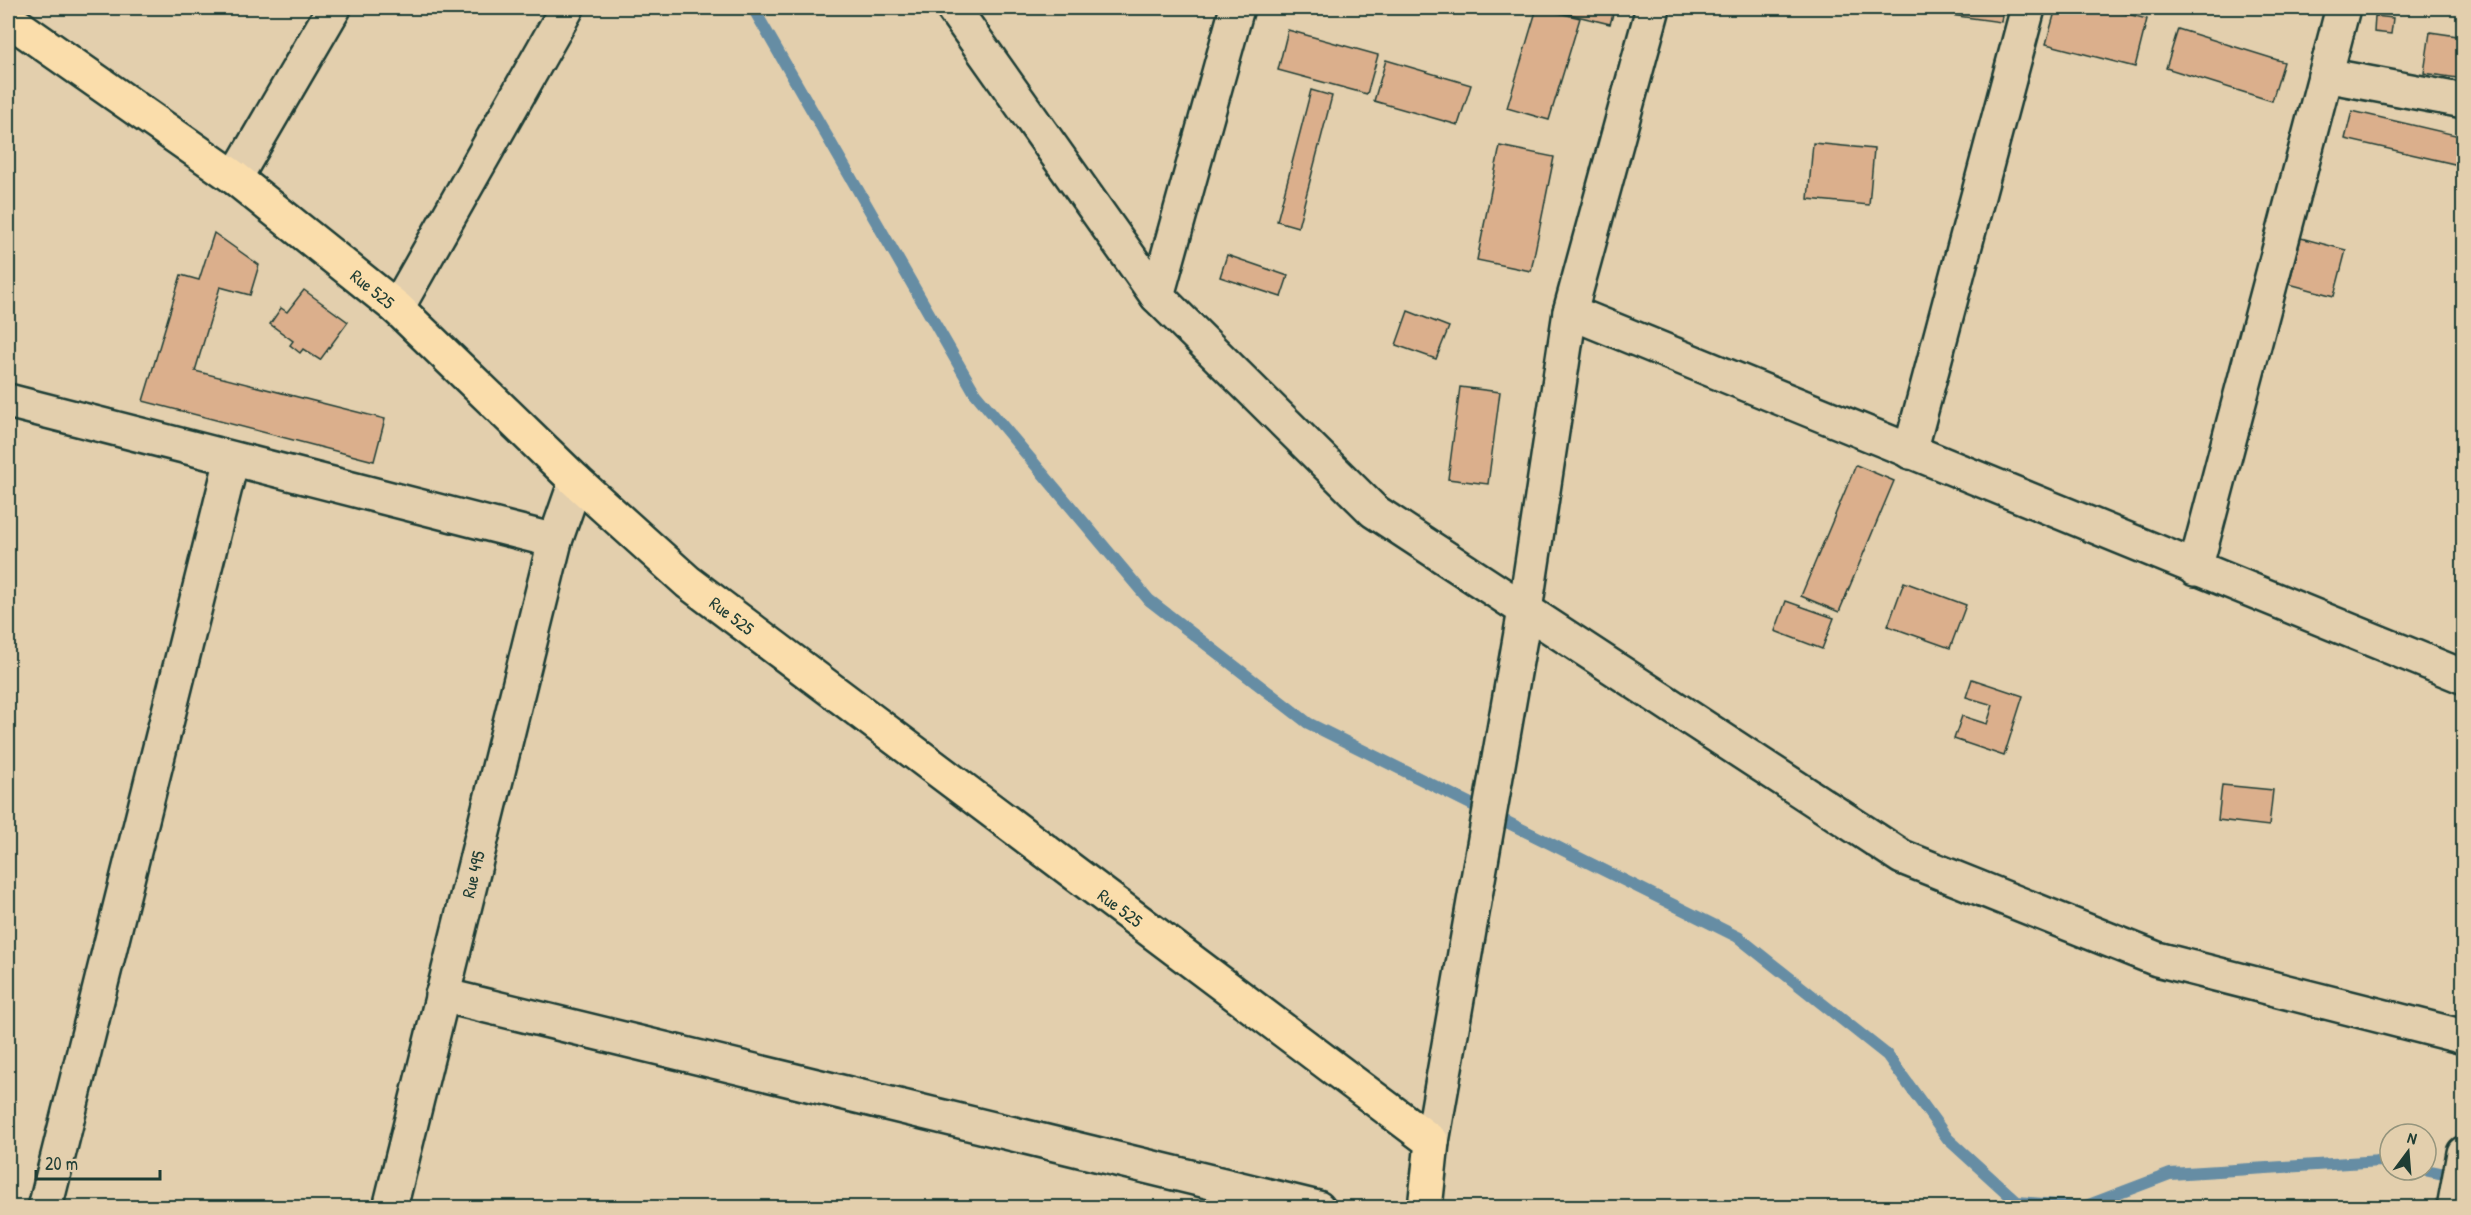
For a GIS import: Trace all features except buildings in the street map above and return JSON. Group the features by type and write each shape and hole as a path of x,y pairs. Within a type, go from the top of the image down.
{"main road":[{"name":"Rue 525","path":"8,19 235,178 397,308 576,480 688,582 1432,1142"},
{"path":"1425,1208 1432,1142"}],"street":[{"path":"235,178 334,8"},
{"path":"397,308 567,8"},
{"path":"953,8 1157,296 1374,511 1902,856 2157,959 2463,1037"},
{"path":"1157,296 1237,8"},
{"path":"1432,1142 1525,610 1570,312 1653,8"},
{"path":"1910,452 2028,8"},
{"path":"2195,569 2343,8"},
{"path":"2325,75 2463,101"},
{"path":"1570,312 2463,677"},
{"path":"8,401 555,541"},
{"path":"45,1208 232,459"},
{"name":"Rue 495","path":"390,1208 555,541 576,480"},
{"path":"442,995 1318,1208"},
{"path":"2454,1207 2463,1153"}],"waterway":[{"path":"753,8 975,393 1149,600 1308,723 1738,937 1887,1055 1948,1139 2017,1202 2083,1207 2170,1174 2378,1161"},
{"path":"2438,1173 2459,1177"}]}
